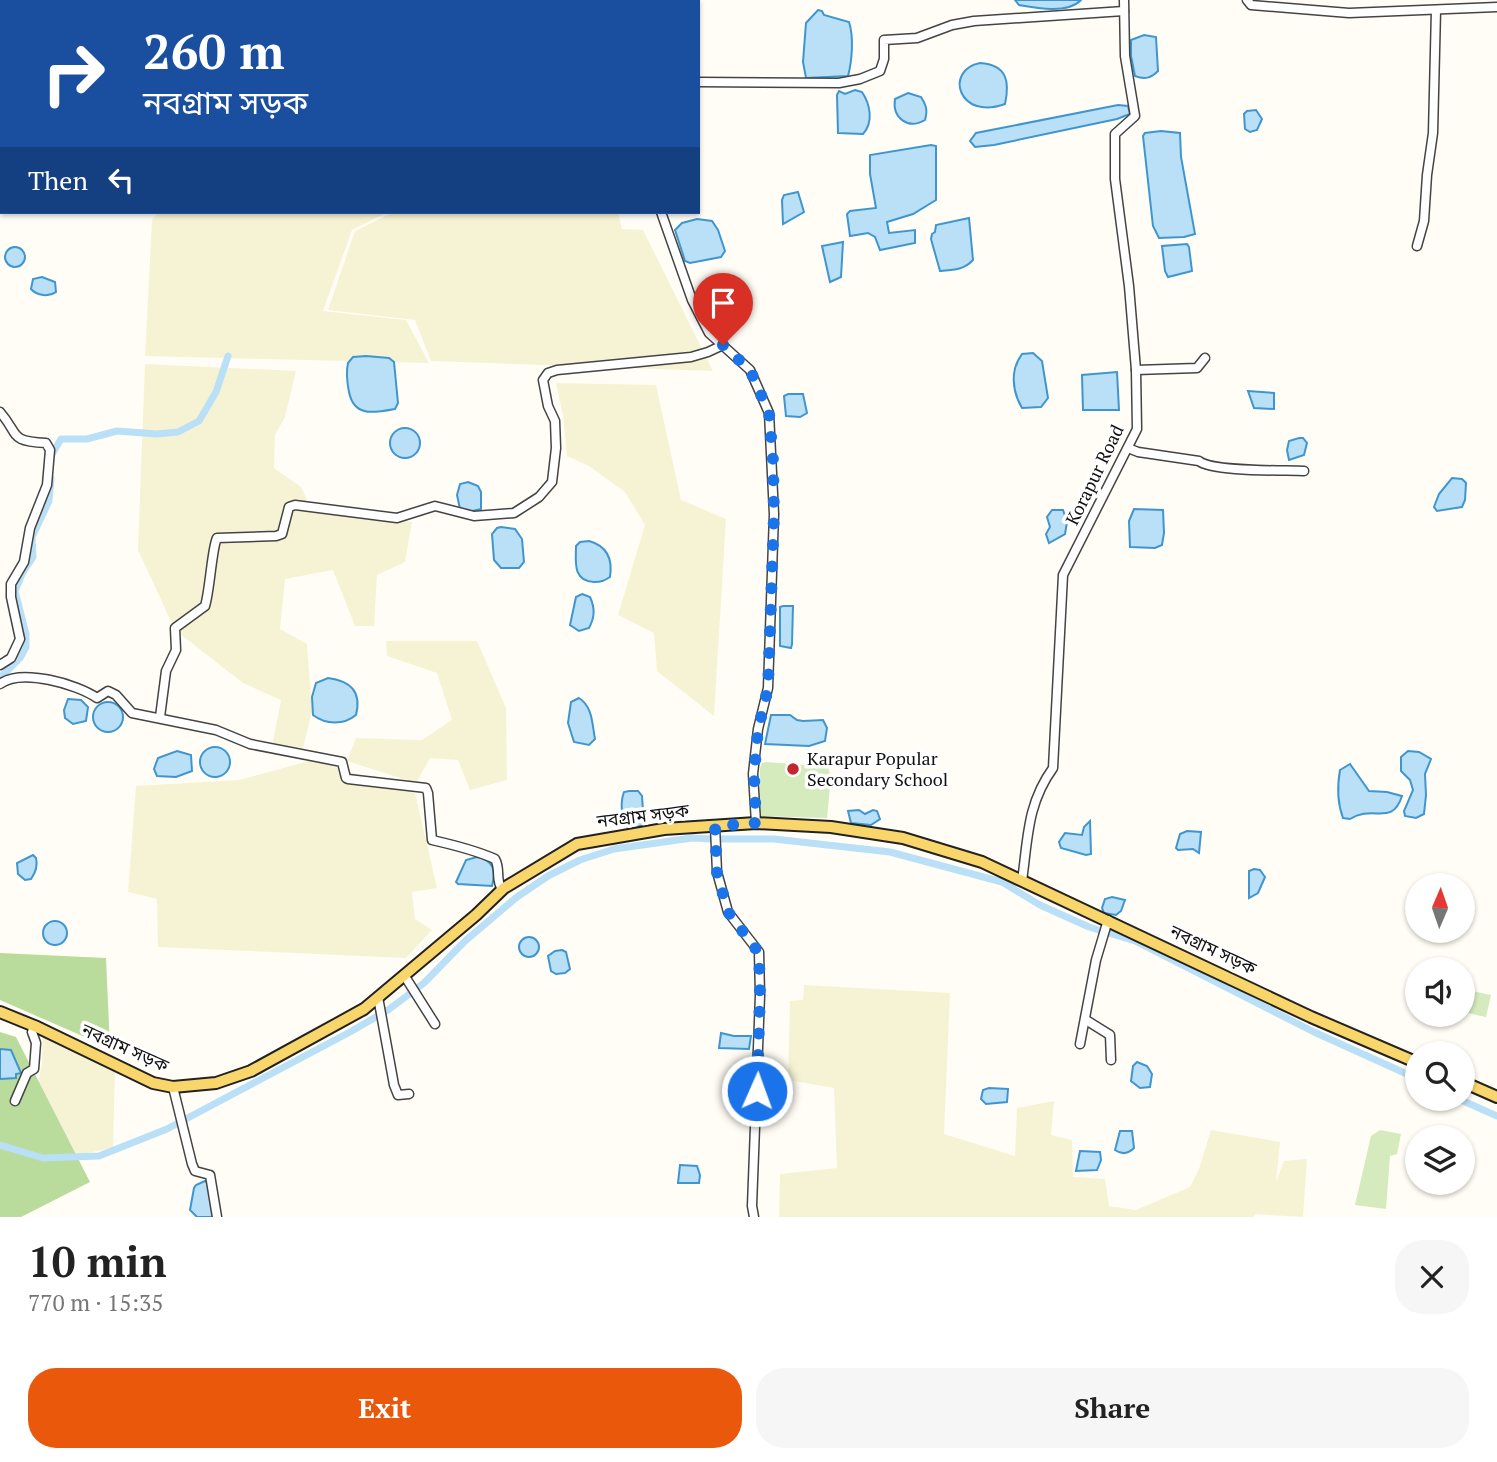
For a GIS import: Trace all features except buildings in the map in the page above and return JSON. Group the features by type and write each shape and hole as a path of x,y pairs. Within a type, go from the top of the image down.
{"main road":[{"name":"নবগ্রাম সড়ক","path":"0,1012 34,1025 153,1083 173,1087 216,1083 251,1071 364,1009 377,997 407,980 502,889 577,844 664,829 756,823 831,827 903,838 982,862 1311,1017 1405,1057"},
{"path":"1475,1087 1497,1097"}],"street":[{"name":"Korapur Road","path":"1022,881 1032,806 1041,785 1053,768 1063,575 1137,429 1136,370 1129,286 1115,179 1115,134 1135,116 1125,56 1124,0"},
{"path":"1247,0 1251,5 1349,13 1497,7"},
{"path":"1417,246 1424,221 1433,134 1436,10"},
{"path":"700,82 839,83 880,71 884,59 884,40 917,38 952,24 974,21 1124,11"},
{"path":"662,214 692,300 709,333 750,370 769,413 774,514 768,688 758,730 754,774 756,823"},
{"path":"160,718 166,671 176,650 175,628 205,606 218,538 282,534 289,507 296,505 397,518 435,506 474,516 514,513 538,497 552,482 556,448 555,421 548,406 543,380 548,373 691,357 723,345"},
{"path":"1136,370 1197,368 1205,358"},
{"path":"0,412 17,437 46,443 50,450 47,485 30,528 24,562 11,584 20,639 11,658 0,665"},
{"path":"1128,448 1138,452 1199,461 1205,466 1304,471"},
{"path":"0,684 17,676 55,681 97,698 108,691 116,695 132,713 216,730 250,744 342,761 348,779 426,788 432,841 460,845 469,852 495,859 499,864 498,881 502,889"},
{"path":"715,826 717,873 728,912 759,953 760,1008 752,1206 754,1217"},
{"path":"1080,1044 1096,961 1108,920"},
{"path":"407,980 435,1024"},
{"path":"377,997 394,1085 398,1095 409,1094"},
{"path":"1086,1020 1110,1035 1111,1060"},
{"path":"15,1101 27,1073 34,1069 34,1025"},
{"path":"173,1087 195,1171 210,1175 217,1217"}],"shaded area":[{"path":"157,214 384,214 352,230 323,311 406,320 429,363 145,356 152,220"},
{"path":"390,214 618,214 622,229 643,230 713,371 431,361 415,320 328,310 355,231"},
{"path":"145,364 296,371 285,417 275,435 274,468 301,487 312,511 412,522 405,562 377,575 374,626 355,626 333,570 285,579 280,629 307,644 312,711 303,748 272,746 281,700 243,683 175,630 138,550"},
{"path":"556,383 656,385 681,500 726,519 714,716 657,671 654,633 618,615 645,525 625,492 589,466 567,456 563,415"},
{"path":"386,641 477,641 506,708 507,780 470,790 458,760 430,758 416,783 347,761 356,738 422,740 452,720 437,673 387,656"},
{"path":"313,760 415,793 437,888 412,892 415,919 432,930 406,958 158,947 157,899 128,892 136,786 239,780"},
{"path":"804,985 950,993 944,1134 1015,1156 1017,1108 1054,1101 1051,1135 1072,1140 1073,1177 1105,1179 1109,1206 1136,1210 1190,1187 1199,1169 1211,1130 1280,1142 1276,1182 1284,1161 1307,1159 1303,1217 1255,1214 1254,1217 779,1217 780,1174 837,1168 834,1088 788,1080 790,1001 803,1000"},
{"path":"43,1034 115,1069 113,1148 77,1155 34,1100 42,1064"}],"green space":[{"path":"762,763 828,767 831,777 827,818 761,816 760,768"},
{"path":"0,953 106,958 110,1048 0,1000"},
{"path":"1475,992 1491,995 1486,1017 1475,1015"},
{"path":"0,1032 16,1037 90,1182 21,1217 0,1217"},
{"path":"1380,1130 1401,1134 1397,1154 1390,1156 1386,1209 1355,1205 1371,1136"}],"water":[{"path":"1015,0 1081,0 1068,7 1052,9 1019,5"},
{"path":"818,10 824,15 849,22 852,49 848,76 806,78 803,62 806,23"},
{"path":"1144,35 1156,37 1158,71 1145,78 1135,76 1131,56 1131,40"},
{"path":"980,63 989,64 1001,71 1007,88 1005,104 976,106 961,92 962,75 969,67"},
{"path":"855,90 862,92 867,102 869,124 863,134 838,133 837,95 839,91 845,94"},
{"path":"908,93 921,97 926,108 925,120 919,123 907,123 896,112 895,99"},
{"path":"1118,105 1128,106 1130,114 994,145 975,147 970,141 976,133"},
{"path":"1256,110 1262,119 1257,130 1250,132 1245,129 1244,114"},
{"path":"1145,133 1180,133 1181,157 1195,234 1184,237 1159,238 1153,226 1143,136"},
{"path":"936,146 936,200 913,214 887,222 889,233 915,230 915,243 880,250 875,237 868,233 850,236 847,214 850,211 876,208 870,174 870,155"},
{"path":"798,192 804,212 783,224 784,195"},
{"path":"969,218 973,260 962,268 940,271 931,239 936,225"},
{"path":"697,219 712,221 718,230 725,251 721,257 690,263 685,261 675,230 682,223"},
{"path":"843,242 841,277 830,282 822,246"},
{"path":"1187,244 1192,271 1168,277 1162,246"},
{"path":"15,247 22,250 25,257 22,264 15,267 8,264 5,257 8,250"},
{"path":"42,277 55,282 56,292 43,295 31,289 33,279"},
{"path":"1033,353 1042,361 1048,398 1041,407 1022,408 1014,388 1014,374 1022,354"},
{"path":"353,357 389,358 394,362 398,403 395,409 379,412 366,411 355,406 347,381 348,363"},
{"path":"1117,372 1119,410 1083,410 1082,375"},
{"path":"1248,391 1274,393 1274,409 1254,408"},
{"path":"803,394 807,413 800,417 786,416 784,396"},
{"path":"405,428 411,429 419,437 419,449 411,457 405,458 399,457 391,449 390,443 391,437 399,429"},
{"path":"1303,438 1307,443 1304,455 1289,460 1289,441"},
{"path":"1452,478 1462,479 1466,483 1462,507 1437,511 1434,507 1439,494"},
{"path":"468,482 478,486 481,492 481,509 468,512 460,509 457,495 460,484"},
{"path":"1134,509 1163,510 1162,545 1155,548 1130,547 1129,521"},
{"path":"1052,510 1063,510 1067,522 1065,534 1049,543 1046,534 1050,527 1047,517"},
{"path":"501,527 515,529 522,539 524,562 519,568 501,568 494,560 492,534"},
{"path":"589,541 604,550 611,564 610,577 602,581 587,581 577,569 576,546 580,542"},
{"path":"582,594 590,597 594,612 589,628 579,631 570,625 576,597"},
{"path":"793,606 791,648 780,646 780,607"},
{"path":"328,678 348,685 356,694 356,715 341,722 329,722 313,715 312,697 316,683"},
{"path":"579,698 587,706 592,722 595,739 589,745 574,742 568,723 571,702"},
{"path":"68,699 81,700 88,707 86,721 73,724 65,718 64,710"},
{"path":"108,702 119,706 123,717 119,728 108,732 97,728 93,717 97,706"},
{"path":"771,715 790,715 803,721 823,720 827,728 825,741 809,746 765,744"},
{"path":"215,747 226,751 230,762 226,773 215,777 204,773 200,762 204,751"},
{"path":"177,751 191,755 192,771 176,777 157,776 154,769 158,758"},
{"path":"1408,751 1419,752 1431,759 1425,774 1424,814 1416,818 1405,816 1404,811 1413,790 1410,780 1401,771 1401,757"},
{"path":"1350,764 1369,791 1402,796 1393,811 1343,818 1339,800 1339,776 1340,770"},
{"path":"638,791 642,796 644,825 629,829 624,821 622,806 624,792"},
{"path":"859,810 865,814 877,811 880,819 871,825 851,823 848,811"},
{"path":"1090,821 1091,854 1061,848 1059,842 1065,833 1082,835 1084,827"},
{"path":"1187,831 1201,832 1199,853 1193,849 1176,848 1180,834"},
{"path":"33,855 36,858 36,869 31,879 25,880 18,874 17,863"},
{"path":"483,858 492,867 492,886 458,884 456,882 466,860"},
{"path":"1260,870 1265,877 1258,893 1249,898 1249,871"},
{"path":"1112,897 1125,900 1121,911 1116,915 1104,913 1102,908 1105,899"},
{"path":"55,921 64,924 67,933 64,942 55,945 46,942 43,933 46,924"},
{"path":"529,937 536,940 539,947 536,954 529,957 522,954 519,947 522,940"},
{"path":"562,950 566,952 570,969 556,974 551,971 548,956"},
{"path":"721,1033 751,1036 749,1049 719,1048"},
{"path":"0,1049 11,1050 21,1073 16,1074 16,1078 0,1079"},
{"path":"1137,1062 1147,1066 1152,1074 1150,1087 1140,1088 1131,1081 1133,1066"},
{"path":"1008,1089 1007,1102 986,1104 981,1099 983,1090"},
{"path":"1120,1131 1132,1131 1134,1148 1127,1153 1115,1150"},
{"path":"1080,1151 1100,1152 1101,1160 1097,1170 1076,1171"},
{"path":"680,1165 697,1166 699,1183 678,1183"},
{"path":"205,1181 210,1185 214,1217 197,1217 190,1210 194,1188"}],"waterway":[{"path":"51,456 61,439 87,439 117,431 157,434 178,432 199,421 216,392 228,356"},
{"path":"0,678 20,658 26,647 26,634 15,591 33,557 32,537 49,501 51,479"},
{"path":"0,1145 43,1158 99,1156 167,1129 388,1010 424,983 465,941 517,897 548,876 580,860 614,849 692,838 712,839"},
{"path":"719,839 774,839 890,852 1002,882 1040,905 1089,927 1135,941 1314,1032 1405,1073"},
{"path":"1475,1106 1497,1116"}],"place":[{"name":"Karapur Popular Secondary School","path":"793,769"}],"route":[{"path":"723,345 750,370 769,413 773,460 774,514 768,688 758,730 754,774 756,823 715,826 717,873 728,912 759,953 757,1091"}]}
